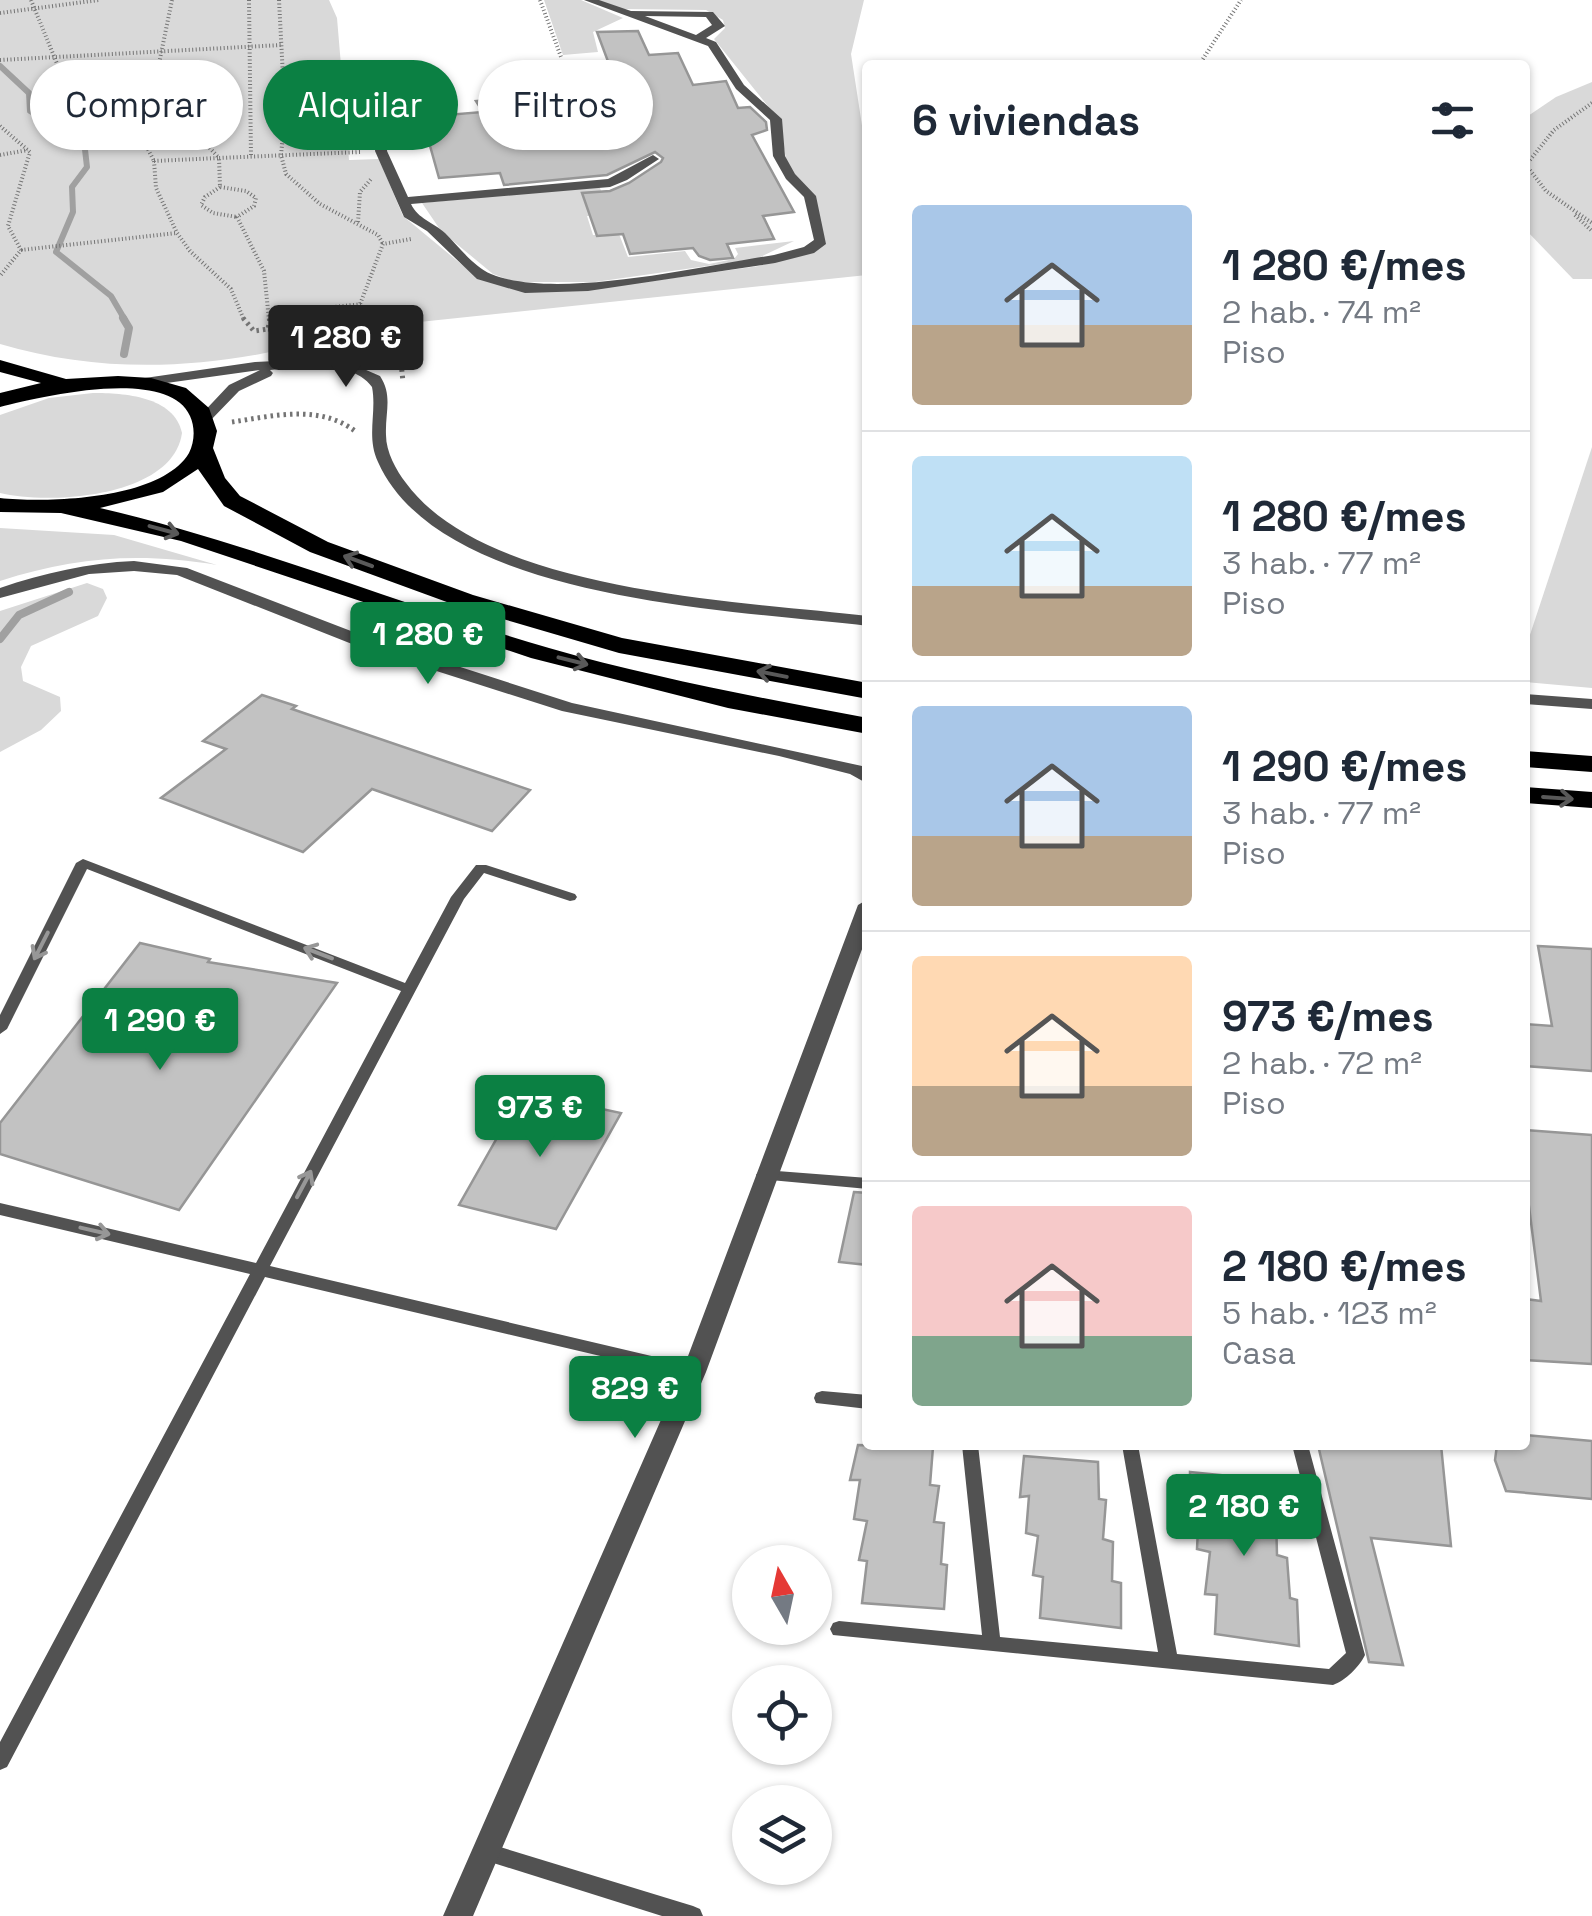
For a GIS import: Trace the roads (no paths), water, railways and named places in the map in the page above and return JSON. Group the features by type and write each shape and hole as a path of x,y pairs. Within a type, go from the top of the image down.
{"highway":[{"path":"0,366 73,382 138,383 181,396 204,419 202,449 214,480 232,501 320,546 464,600 619,644 862,690"},
{"path":"0,400 73,382"},
{"path":"69,508 143,491 174,475 202,449"},
{"path":"0,505 69,508 188,536 540,652 728,700 862,725"},
{"path":"1530,760 1592,764"},
{"path":"1530,795 1592,800"}],"street":[{"path":"382,150 410,217 432,228 482,276 524,289 588,287 756,262 808,250 821,241 810,196 790,176 779,156 776,119 740,87 722,54 712,44 589,0"},
{"path":"621,13 709,14 719,26 697,39"},
{"path":"404,201 610,183 626,178 643,162 653,160"},
{"path":"138,383 282,365 334,363 365,372 378,383 384,402 378,444 398,486 441,525 482,548 559,574 647,592 862,620"},
{"path":"204,419 234,388 282,365"},
{"path":"0,593 48,576 115,565 180,571 358,640 568,707 779,751 862,774"},
{"path":"1530,699 1592,704"},
{"path":"458,1916 694,1372 764,1175 862,921"}],"lane":[{"path":"0,1029 82,864 408,989"},
{"path":"0,1761 458,898 482,868 570,897"},
{"path":"764,1175 862,1183"},
{"path":"0,1209 694,1372"},
{"path":"822,1398 862,1401"},
{"path":"971,1450 992,1644"},
{"path":"1131,1450 1169,1661"},
{"path":"839,1629 1334,1677 1356,1655 1301,1450"},
{"path":"487,1852 693,1916"}],"waterway":[{"path":"0,66 29,93 30,111 84,141 87,167 72,187 73,212 56,252 111,296 125,320"},
{"path":"123,318 129,328 124,354"},
{"path":"0,639 19,615 69,592"}]}
